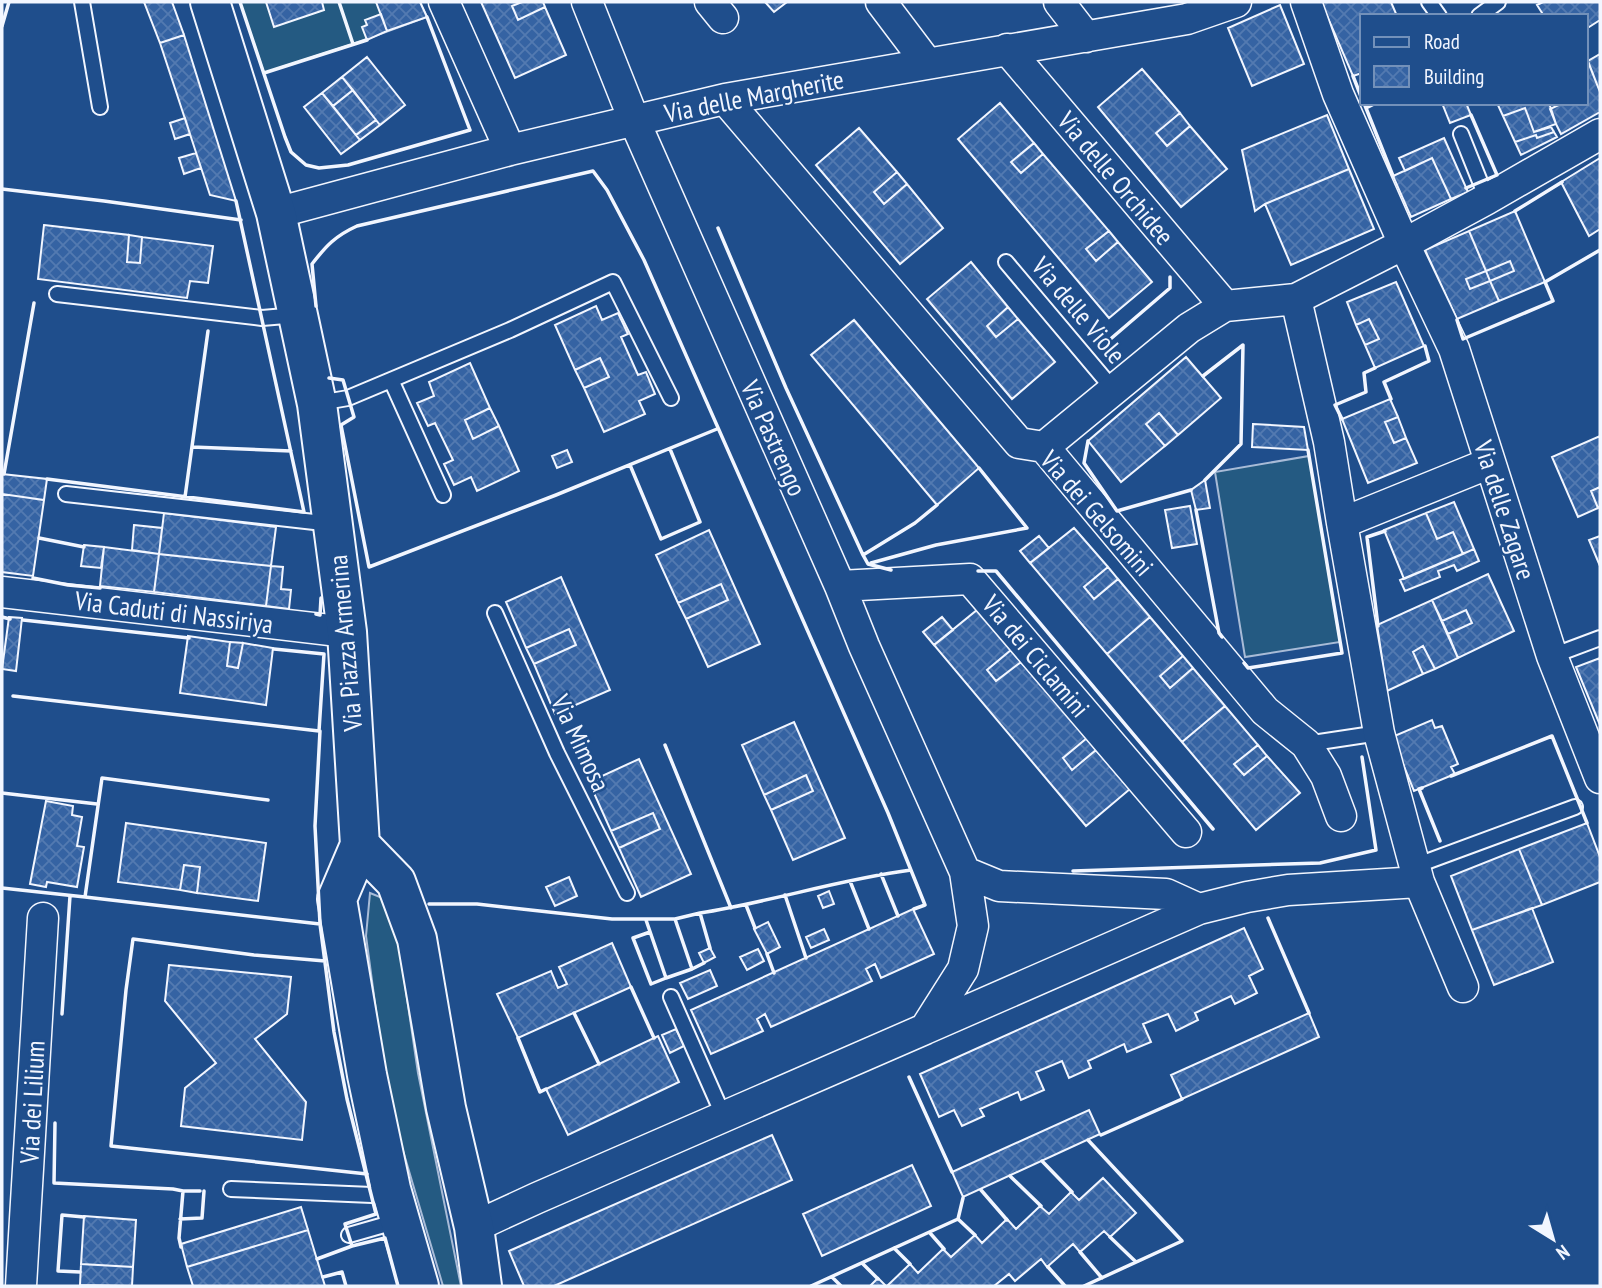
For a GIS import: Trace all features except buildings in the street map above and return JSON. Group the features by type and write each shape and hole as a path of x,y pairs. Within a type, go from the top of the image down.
{"street":[{"name":"Via Piazza Armerina","path":"210,2 276,213 317,404 347,632 360,845 337,899 367,1074 395,1205 419,1286"},
{"path":"444,2 510,150"},
{"name":"Via Pastrengo","path":"587,2 634,120 965,872 973,926 963,969 925,1029"},
{"path":"881,2 927,63"},
{"path":"1059,2 1086,37"},
{"name":"Via delle Margherite","path":"276,213 510,150 725,99 1086,37 1185,10 1236,2"},
{"name":"Via delle Zagare","path":"1306,2 1338,94 1454,349 1552,656 1600,778"},
{"name":"Via delle Orchidee","path":"1007,49 1225,306"},
{"name":"Via dei Gelsomini","path":"725,99 1019,443 1044,447 1265,711 1306,744 1326,776 1341,816"},
{"path":"1044,447 1189,328 1225,306 1296,299 1488,199 1600,134"},
{"path":"1296,299 1329,442 1379,733 1417,874 1462,987"},
{"path":"1342,523 1490,463"},
{"name":"Via dei Ciclamini","path":"840,586 970,579 1186,832"},
{"name":"Via Caduti di Nassiriya","path":"2,592 347,632"},
{"path":"360,845 396,882 416,939 446,1108 474,1227 482,1286"},
{"path":"965,872 999,886 1166,894 1199,909"},
{"path":"474,1227 1199,909 1288,890 1417,874"},
{"name":"Via dei Lilium","path":"21,1286 43,918"}],"lane":[{"path":"82,2 100,107"},
{"path":"1482,14 1498,2"},
{"path":"1461,134 1488,199"},
{"name":"Via delle Viole","path":"1006,262 1113,389"},
{"path":"317,404 348,398 510,330 613,282 671,398"},
{"path":"57,294 262,318 299,315"},
{"path":"391,380 443,495"},
{"path":"66,494 333,524"},
{"name":"Via Mimosa","path":"495,612 557,753 627,893"},
{"path":"1552,656 1600,638"},
{"path":"1306,744 1379,733"},
{"path":"1417,874 1575,807"},
{"path":"671,997 724,1117"},
{"path":"232,1189 372,1195 395,1205"},
{"path":"349,1235 395,1205"}],"shaded area":[{"path":"240,2 420,2 427,17 264,73"},
{"path":"1309,456 1340,642 1245,657 1215,472"},
{"path":"370,893 385,899 394,910 418,1073 461,1286 443,1286 388,1100 366,936"}],"wall":[{"path":"2,26 9,2"},
{"path":"240,2 291,152 306,165 319,168 348,165 470,130 427,17"},
{"path":"339,2 353,44"},
{"path":"264,73 367,40"},
{"path":"1353,76 1360,94"},
{"path":"1365,105 1393,176"},
{"path":"1366,108 1372,105"},
{"path":"1466,188 1497,175 1471,115"},
{"path":"316,306 312,264 332,242 357,226 593,171 607,190 644,260 888,813 925,905 914,909"},
{"path":"1515,211 1562,182"},
{"path":"2,189 241,220"},
{"path":"47,479 304,512 236,201"},
{"path":"718,228 786,388 863,555 868,564 891,570"},
{"path":"1457,320 1463,339 1553,301 1545,282 1600,250"},
{"path":"1107,342 1170,288 1170,277"},
{"path":"4,474 34,303"},
{"path":"185,497 208,331"},
{"path":"1203,376 1243,345 1241,444 1205,480"},
{"path":"1391,399 1384,382 1429,361 1425,346"},
{"path":"1342,419 1335,405 1366,392 1364,373 1375,368"},
{"path":"329,378 343,380 354,417 341,425 369,567 717,429"},
{"path":"1088,441 1084,463 1117,511 1191,490"},
{"path":"192,447 291,451"},
{"path":"630,465 661,539 700,522 670,449"},
{"path":"1244,663 1248,668 1342,653 1308,450"},
{"path":"871,563 936,545 1027,528 979,468"},
{"path":"863,555 915,523 937,505"},
{"path":"1196,510 1219,633 1222,637"},
{"path":"1378,626 1367,537 1385,531"},
{"path":"39,538 84,547"},
{"path":"978,571 996,571 1213,829"},
{"path":"33,578 100,588"},
{"path":"316,614 320,615 321,598"},
{"path":"2,617 10,619"},
{"path":"23,620 189,638"},
{"path":"13,696 319,731 324,654 274,649"},
{"path":"320,731 315,826 320,924 334,1032 347,1099 376,1214 345,1224 352,1246 385,1238 398,1286"},
{"path":"1451,776 1552,736 1587,823"},
{"path":"665,745 731,908"},
{"path":"1073,871 1320,863 1376,850 1362,757"},
{"path":"2,888 85,897 102,778 268,800"},
{"path":"1422,788 1419,789 1440,841"},
{"path":"2,793 97,804"},
{"path":"700,913 911,870"},
{"path":"881,874 898,916"},
{"path":"850,881 869,929"},
{"path":"785,895 806,958"},
{"path":"62,1014 70,896"},
{"path":"85,897 320,924"},
{"path":"429,904 477,904 612,919 675,919"},
{"path":"746,905 755,928"},
{"path":"704,963 692,969 675,919 700,913 710,948"},
{"path":"1268,918 1309,1013"},
{"path":"646,920 666,978 692,969"},
{"path":"650,932 633,938 651,984 666,978"},
{"path":"325,961 254,955 133,939 111,1146 367,1174"},
{"path":"767,954 774,973"},
{"path":"631,987 654,1038"},
{"path":"574,1013 599,1064"},
{"path":"518,1038 540,1092 546,1089"},
{"path":"909,1077 952,1172"},
{"path":"1101,1135 1182,1099"},
{"path":"55,1123 54,1183 200,1191"},
{"path":"1084,1286 1182,1241 1088,1140"},
{"path":"1042,1161 1072,1192"},
{"path":"1010,1176 1041,1206"},
{"path":"981,1190 1007,1220"},
{"path":"181,1247 179,1238 183,1191"},
{"path":"180,1219 202,1218 204,1191"},
{"path":"958,1219 963,1198"},
{"path":"80,1272 58,1271 62,1215 84,1217"},
{"path":"958,1219 975,1235"},
{"path":"811,1286 958,1219"},
{"path":"930,1233 944,1249"},
{"path":"1110,1237 1136,1262"},
{"path":"317,1259 352,1246"},
{"path":"894,1248 910,1264"},
{"path":"1080,1252 1102,1278"},
{"path":"862,1263 878,1279"},
{"path":"1048,1267 1065,1286"},
{"path":"323,1277 342,1272 346,1286"},
{"path":"832,1277 841,1286"}]}
